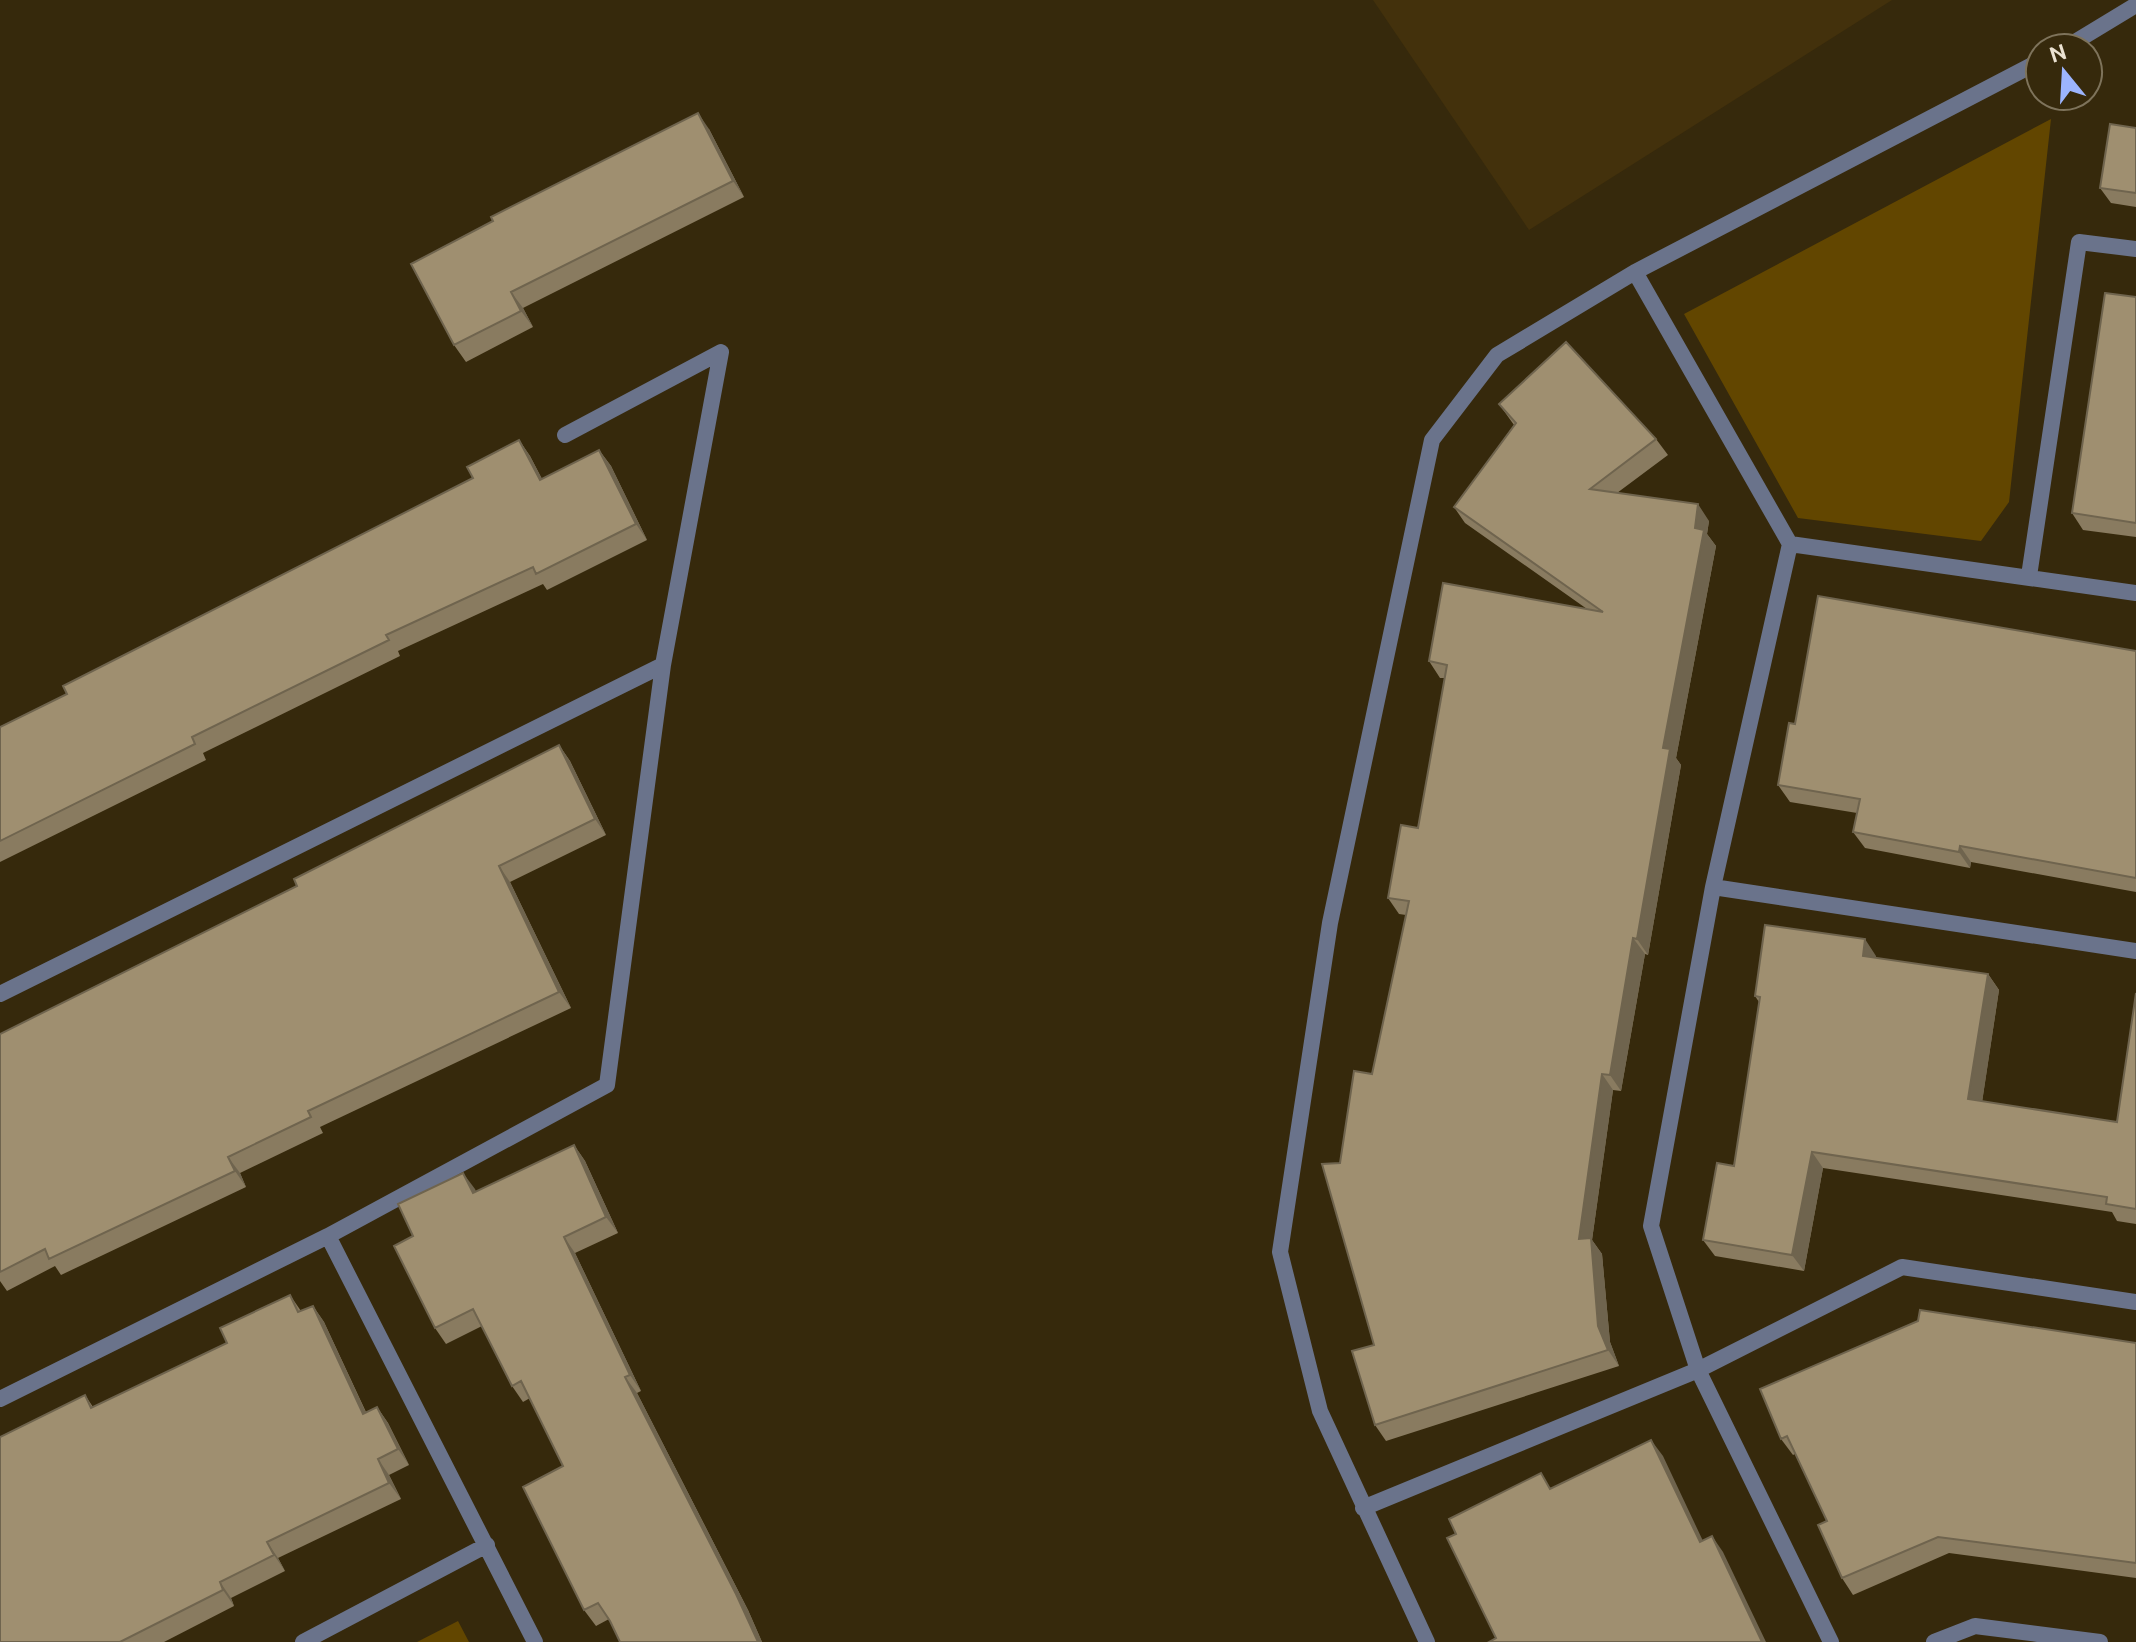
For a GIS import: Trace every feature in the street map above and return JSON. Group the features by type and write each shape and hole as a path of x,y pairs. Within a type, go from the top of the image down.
{"street":[{"path":"2091,32 2136,5"},
{"path":"1427,1642 1320,1411 1280,1252 1330,923 1432,440 1497,355 1635,272 2024,69"},
{"path":"2029,576 2079,242 2136,249"},
{"path":"1635,272 1790,544 1713,887 1651,1226 1698,1370 1831,1642"},
{"path":"0,1399 328,1236 607,1085 663,665 721,352 565,435"},
{"path":"1790,544 2136,593"},
{"path":"0,994 663,665"},
{"path":"1713,887 2136,951"},
{"path":"328,1236 535,1642"},
{"path":"1363,1508 1698,1370 1902,1267 2136,1302"},
{"path":"303,1642 487,1545"},
{"path":"1934,1642 1975,1626 2100,1642"}],"shaded area":[{"path":"1373,0 1892,0 1529,230"},
{"path":"2051,119 2009,502 1981,541 1798,518 1684,314"},
{"path":"458,1621 469,1642 417,1642"}],"building":[{"path":"698,113 733,181 511,292 521,311 454,345 411,264 493,221 491,217"},
{"path":"2110,124 2136,128 2136,193 2100,188"},
{"path":"2105,293 2136,297 2136,523 2072,513"},
{"path":"1566,342 1656,439 1590,489 1698,504 1695,528 1704,530 1663,748 1670,749 1637,939 1633,938 1610,1075 1602,1074 1579,1239 1591,1238 1598,1326 1608,1350 1375,1425 1352,1351 1374,1345 1322,1164 1340,1163 1354,1071 1372,1074 1409,901 1388,898 1401,825 1418,828 1447,665 1429,661 1443,583 1603,612 1454,507 1516,423 1499,404"},
{"path":"519,440 540,480 599,450 636,524 536,574 533,567 386,635 389,640 192,737 195,744 0,841 0,727 67,694 63,686 473,478 467,467"},
{"path":"1818,596 2136,651 2136,878 1960,846 1959,852 1853,832 1860,799 1778,785 1789,723 1795,724"},
{"path":"559,745 595,819 499,866 559,992 308,1111 311,1117 228,1157 235,1171 49,1259 45,1249 0,1272 0,1034 297,886 294,879"},
{"path":"1765,925 1865,939 1863,956 1988,974 1968,1099 2117,1122 2136,993 2136,1209 2106,1204 2107,1197 1812,1152 1792,1255 1703,1240 1717,1163 1734,1166 1760,997 1755,996"},
{"path":"574,1145 606,1217 564,1237 630,1375 625,1377 758,1642 620,1642 598,1603 584,1610 523,1487 563,1466 521,1381 512,1386 473,1309 435,1328 394,1246 413,1236 398,1204 463,1173 473,1193"},
{"path":"290,1295 298,1312 313,1306 363,1414 377,1407 398,1449 378,1459 389,1483 267,1542 274,1555 220,1582 223,1590 120,1642 0,1642 0,1437 85,1395 91,1408 227,1343 220,1328"},
{"path":"1920,1310 2136,1343 2136,1563 1938,1537 1842,1578 1818,1525 1827,1521 1787,1436 1781,1439 1760,1389 1918,1321"},
{"path":"1651,1440 1700,1542 1712,1536 1762,1642 1489,1642 1496,1638 1447,1538 1456,1534 1449,1519 1541,1473 1550,1489"}]}
